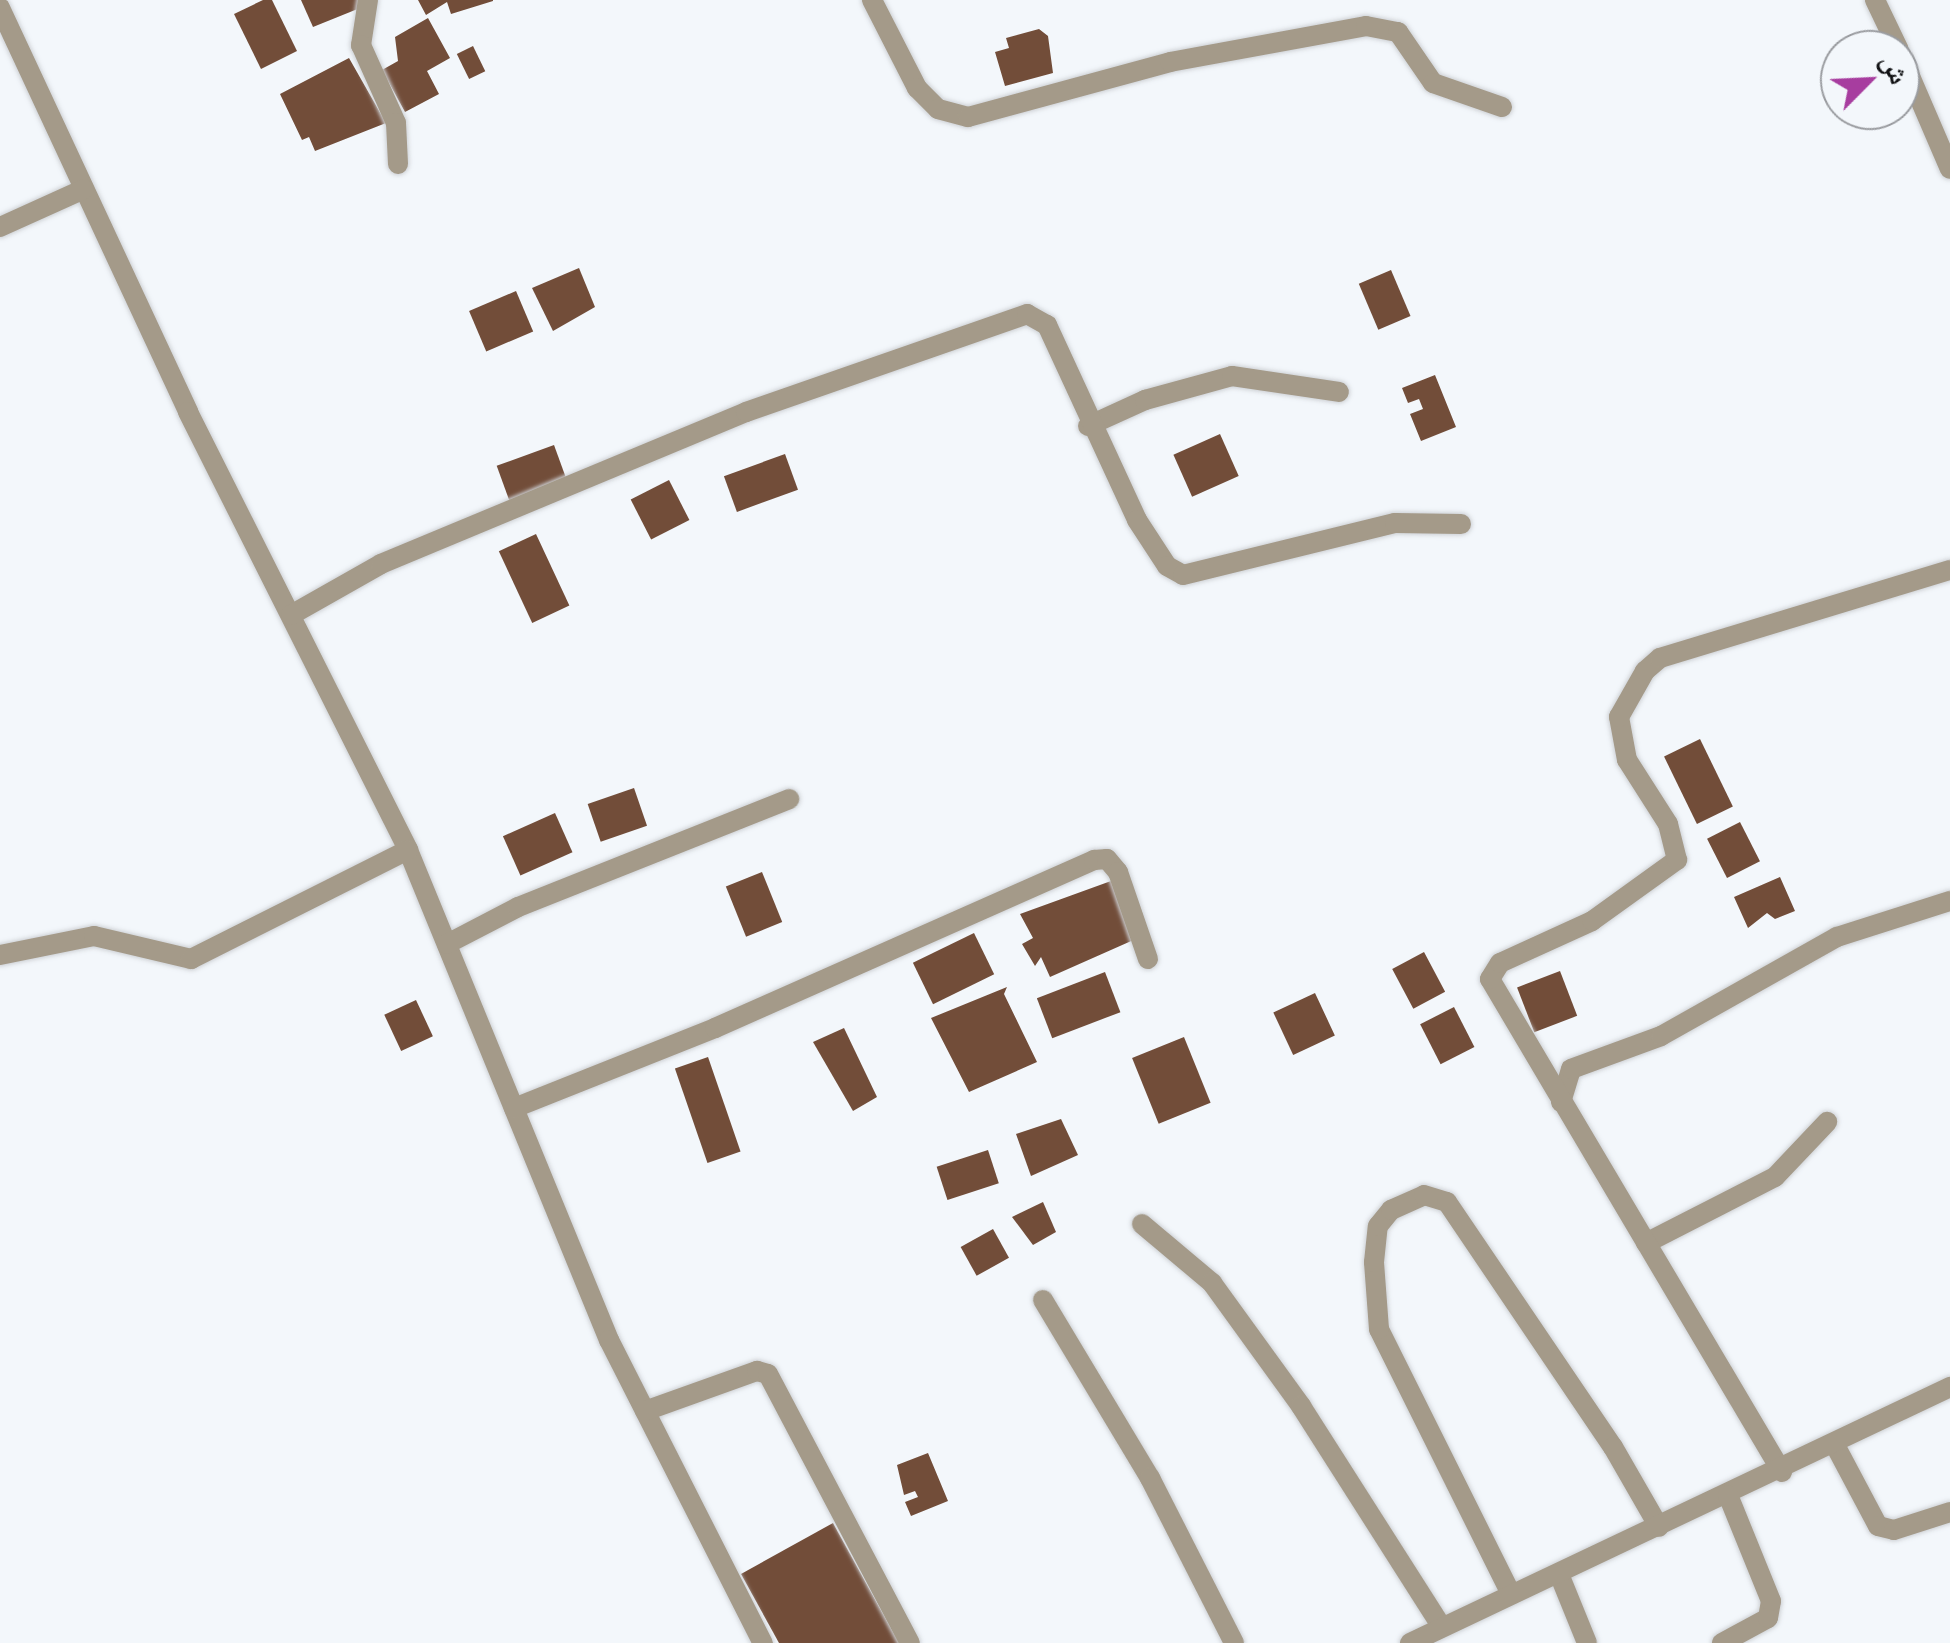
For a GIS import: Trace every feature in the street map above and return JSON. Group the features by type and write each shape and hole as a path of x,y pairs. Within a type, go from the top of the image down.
{"street":[{"path":"368,0 360,45 396,123 398,164"},
{"path":"872,0 917,88 938,110 968,117 1170,62 1366,26 1398,32 1433,83 1502,107"},
{"path":"1875,0 1889,30"},
{"path":"0,8 408,850 644,1411 763,1643"},
{"path":"1920,89 1944,133 1950,170"},
{"path":"0,227 84,188"},
{"path":"291,615 381,564 746,412 1027,314 1047,325 1088,426 1137,520 1167,566 1184,575 1395,523 1461,524"},
{"path":"1088,426 1146,400 1232,376 1339,392"},
{"path":"1782,1472 1490,979 1500,963 1592,921 1676,860 1668,824 1627,760 1619,718 1645,671 1660,658 1950,570"},
{"path":"447,944 518,906 789,799"},
{"path":"0,954 94,936 191,959 408,850"},
{"path":"514,1108 715,1028 1094,860 1107,860 1118,872 1148,959"},
{"path":"1561,1102 1563,1077 1571,1070 1661,1036 1837,937 1950,901"},
{"path":"1646,1243 1776,1177 1827,1122"},
{"path":"1511,1594 1379,1329 1374,1262 1378,1226 1391,1210 1424,1195 1447,1202 1659,1527"},
{"path":"1142,1224 1212,1283 1301,1406 1442,1626"},
{"path":"1043,1300 1150,1478 1234,1643"},
{"path":"644,1411 758,1370 768,1374 910,1643"},
{"path":"1410,1643 1782,1472 1950,1387"},
{"path":"1836,1446 1878,1526 1894,1530 1950,1512"},
{"path":"1722,1643 1768,1618 1771,1601 1728,1495"},
{"path":"1559,1574 1587,1643"}],"building":[{"path":"263,0 272,0 297,51 261,69 234,14"},
{"path":"301,0 362,0 365,6 313,27"},
{"path":"418,0 493,1 451,14 447,2 426,15"},
{"path":"428,18 450,58 427,71 439,94 405,112 382,70 398,61 395,37"},
{"path":"1039,29 1048,36 1053,73 1005,86 995,52 1009,48 1006,38"},
{"path":"473,46 485,71 469,79 457,54"},
{"path":"349,58 386,123 315,151 309,137 302,140 280,94"},
{"path":"579,268 595,307 553,331 532,288"},
{"path":"1391,270 1411,316 1378,330 1359,284"},
{"path":"516,291 533,332 486,351 469,311"},
{"path":"1435,375 1456,427 1421,441 1410,414 1423,409 1419,399 1408,403 1402,388"},
{"path":"1220,434 1239,476 1192,497 1173,455"},
{"path":"554,445 567,481 510,502 497,466"},
{"path":"785,454 798,490 737,512 724,476"},
{"path":"669,480 689,520 651,540 631,500"},
{"path":"536,534 569,606 532,623 499,551"},
{"path":"1700,739 1733,806 1697,824 1664,757"},
{"path":"634,788 647,826 601,842 588,804"},
{"path":"555,813 572,852 520,875 503,836"},
{"path":"1740,822 1760,861 1727,878 1707,839"},
{"path":"762,872 782,922 746,937 726,887"},
{"path":"1780,877 1795,911 1775,919 1767,913 1748,928 1734,897"},
{"path":"1111,881 1138,938 1050,977 1041,957 1035,966 1022,944 1033,938 1020,914"},
{"path":"974,933 994,974 933,1004 913,963"},
{"path":"1424,952 1445,992 1413,1009 1392,969"},
{"path":"1560,971 1577,1016 1534,1032 1517,987"},
{"path":"1105,972 1120,1012 1052,1038 1037,998"},
{"path":"1007,987 1004,994 1037,1062 969,1092 931,1018"},
{"path":"1315,993 1335,1036 1293,1055 1273,1012"},
{"path":"416,1000 433,1036 401,1051 384,1015"},
{"path":"1454,1007 1474,1047 1441,1064 1420,1024"},
{"path":"844,1028 877,1097 853,1111 813,1042"},
{"path":"1184,1037 1211,1103 1159,1124 1132,1058"},
{"path":"708,1057 741,1152 707,1163 675,1068"},
{"path":"1061,1119 1078,1155 1031,1176 1016,1134"},
{"path":"988,1150 999,1183 947,1200 937,1167"},
{"path":"1043,1202 1056,1232 1033,1245 1012,1217"},
{"path":"993,1229 1009,1258 977,1276 961,1247"},
{"path":"928,1453 948,1501 911,1516 905,1502 918,1497 915,1491 904,1495 897,1465"},
{"path":"833,1523 899,1643 779,1643 741,1574"}]}
